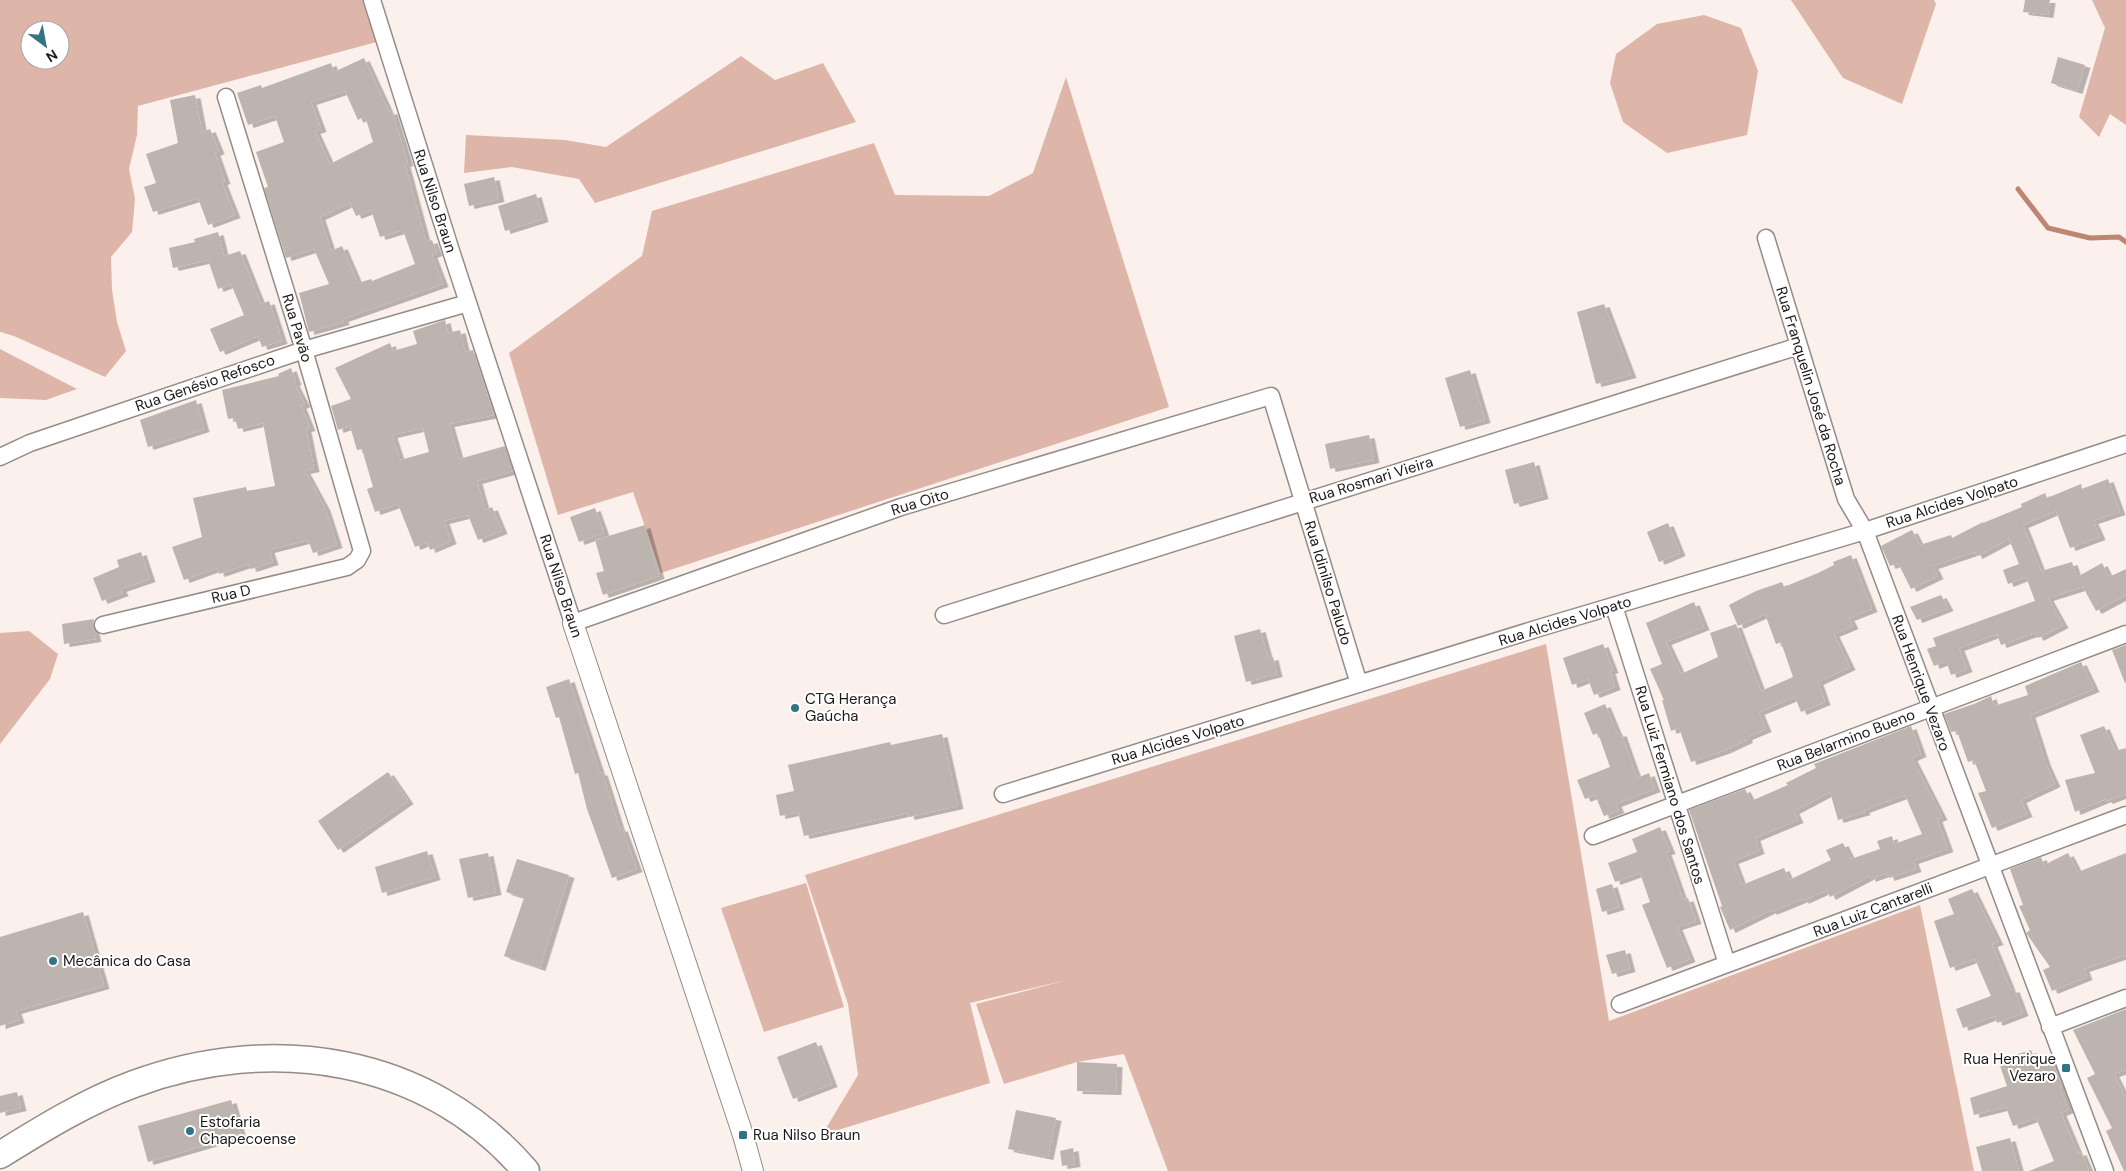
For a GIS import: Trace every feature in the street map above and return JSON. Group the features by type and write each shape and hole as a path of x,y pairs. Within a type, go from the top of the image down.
{"highway":[{"path":"0,1154 85,1106 134,1084 186,1068 232,1060 274,1057 338,1062 384,1075 429,1094 472,1120 509,1151 526,1171"}],"street":[{"name":"Rua Nilso Braun","path":"372,0 468,303 740,1125 753,1171"},
{"name":"Rua Pavão","path":"226,97 304,350 362,550 357,560"},
{"name":"Rua Franquelin José da Rocha","path":"1766,238 1846,499 1865,531"},
{"name":"Rua Genésio Refosco","path":"0,457 30,443 304,350 468,303"},
{"name":"Rua Rosmari Vieira","path":"944,615 1799,346"},
{"name":"Rua Oito","path":"574,623 900,507 1271,396"},
{"name":"Rua Idinilso Paludo","path":"1271,396 1359,684"},
{"name":"Rua Alcides Volpato","path":"1003,794 1614,606 1865,531 2126,444"},
{"name":"Rua Henrique Vezaro","path":"1865,531 2105,1171"},
{"name":"Rua D","path":"104,625 347,567 357,560"},
{"name":"Rua Luiz Fermiano dos Santos","path":"1614,606 1727,964"},
{"name":"Rua Belarmino Bueno","path":"1593,836 2126,634"},
{"name":"Rua Luiz Cantarelli","path":"1620,1004 2126,815"},
{"path":"2050,1027 2126,998"}],"shaded area":[{"path":"0,0 368,0 384,40 138,106 137,135 129,169 135,199 132,232 111,257 112,290 117,322 126,351 105,377 14,336 0,332"},
{"path":"1791,0 1934,0 1936,4 1902,104 1843,78"},
{"path":"2092,0 2126,0 2126,125 2110,114 2099,137 2079,117 2105,28"},
{"path":"1704,15 1741,28 1758,71 1747,135 1667,153 1623,122 1610,83 1616,54 1657,24"},
{"path":"741,56 775,80 823,63 856,122 595,203 579,179 512,167 464,173 466,135 565,140 606,147"},
{"path":"1066,77 1169,407 661,573 633,492 558,515 509,353 642,256 652,211 874,143 895,195 989,196 1033,173"},
{"path":"0,349 77,389 46,400 0,398"},
{"path":"29,631 58,654 50,679 0,744 0,633"},
{"path":"1546,644 1609,1021 1920,905 1974,1171 1168,1171 1124,1054 1077,1062 1004,1084 976,1004 1067,980 970,1003 990,1083 822,1135 858,1075 848,1004 805,875"},
{"path":"806,883 844,1007 764,1032 721,908"}],"building":[{"path":"2025,0 2050,0 2048,15 2023,12"},
{"path":"2058,57 2085,65 2077,91 2051,83"},
{"path":"364,58 389,112 392,111 408,163 405,164 426,242 432,240 437,253 432,255 443,284 343,319 344,322 309,332 299,293 329,284 314,249 286,258 264,188 268,187 256,152 284,142 275,116 248,125 237,93 261,85 262,88 331,63 334,72","holes":["345,91 358,120 365,116 373,142 330,164 315,131 321,129 311,102","350,203 356,216 371,210 380,237 403,230 415,264 372,281 371,279 358,283 342,246 331,251 320,217"]},
{"path":"195,95 202,132 210,129 219,151 215,153 225,181 222,182 235,215 208,225 198,198 153,212 144,187 156,183 146,154 178,143 170,100"},
{"path":"494,177 499,199 469,206 464,184"},
{"path":"536,194 543,219 505,231 498,206"},
{"path":"218,232 224,256 240,251 261,304 269,301 282,341 262,347 258,336 220,352 210,329 244,315 231,284 218,289 208,260 173,268 169,248 195,242 194,239"},
{"path":"1604,304 1631,375 1596,384 1577,312"},
{"path":"445,320 448,333 460,330 465,352 473,350 494,415 449,424 459,459 505,446 513,471 477,481 485,510 492,507 502,531 478,540 468,515 444,521 451,541 430,550 427,542 415,547 398,504 375,512 367,489 373,487 362,449 357,450 350,426 338,430 331,406 351,399 335,368 390,343 393,351 417,344 413,331","holes":["423,428 429,452 400,460 392,435"]},
{"path":"291,368 296,382 294,383 305,404 301,406 310,428 306,429 314,469 305,471 325,508 337,545 313,553 308,540 269,550 273,562 251,569 249,564 219,574 217,568 184,580 172,547 202,537 193,498 246,487 247,491 275,486 263,423 238,429 235,418 228,419 222,390 279,376 278,374"},
{"path":"1470,370 1485,420 1460,427 1445,378"},
{"path":"196,400 204,429 148,447 140,420"},
{"path":"1369,435 1374,460 1330,469 1325,444"},
{"path":"1534,462 1543,496 1514,504 1505,470"},
{"path":"2108,479 2120,512 2093,521 2100,537 2070,548 2056,511 2023,525 2041,571 2072,562 2077,577 2102,563 2109,577 2126,569 2126,595 2096,611 2083,587 2048,598 2063,625 2038,638 2035,633 2001,645 1997,634 1959,648 1967,669 1951,675 1946,661 1934,666 1927,649 1936,646 1933,638 2035,601 2026,577 2008,584 2003,570 2019,564 2009,539 1977,556 1975,552 1933,566 1938,576 1911,589 1898,563 1890,566 1881,546 1912,530 1920,545 1951,535 1952,538 1983,522 2022,507 2021,504 2045,493 2047,498 2081,484 2082,489"},
{"path":"595,508 604,533 579,542 570,517"},
{"path":"1668,523 1680,553 1659,562 1647,532"},
{"path":"645,525 659,576 603,595 596,573 604,571 595,540"},
{"path":"141,552 150,579 121,589 123,593 102,601 93,578 119,567 117,560"},
{"path":"1851,555 1872,609 1849,618 1853,626 1834,634 1850,667 1818,682 1825,702 1801,712 1795,697 1759,712 1766,729 1747,737 1747,740 1726,750 1691,762 1679,728 1671,731 1662,700 1664,700 1650,669 1662,664 1646,623 1694,602 1704,627 1666,642 1681,674 1718,657 1710,633 1736,624 1761,691 1793,677 1781,642 1776,644 1765,614 1738,626 1729,605 1756,591 1782,582 1784,587 1818,573 1834,565 1833,562"},
{"path":"1941,595 1948,608 1917,620 1910,607"},
{"path":"94,619 93,627 96,639 64,644 62,624"},
{"path":"1260,629 1268,658 1273,657 1277,674 1246,682 1234,636"},
{"path":"1603,644 1613,670 1610,671 1615,687 1594,695 1588,679 1572,685 1563,658"},
{"path":"2126,645 2126,683 2125,683 2112,650"},
{"path":"2081,662 2094,689 2030,715 2045,762 2055,784 2021,800 2027,814 1992,828 1978,793 1986,791 1974,760 1968,762 1957,731 1951,732 1944,714 1991,696 1994,706 2028,695 2025,686"},
{"path":"569,679 620,829 622,828 637,869 612,878 587,809 578,773 575,774 559,717 556,718 546,687"},
{"path":"1605,704 1618,734 1621,733 1637,778 1649,773 1655,789 1616,804 1619,810 1604,816 1595,795 1585,799 1577,780 1610,767 1598,733 1593,735 1584,713"},
{"path":"1911,726 1921,754 1912,758 1942,817 1937,819 1948,849 1913,861 1916,869 1889,878 1887,873 1870,879 1870,876 1830,897 1827,890 1803,901 1803,899 1771,912 1771,910 1730,930 1720,907 1722,906 1689,810 1745,789 1751,801 1788,785 1786,783 1816,768 1814,764","holes":["1830,792 1838,820 1865,812 1864,810 1905,795 1922,834 1894,844 1892,836 1877,841 1880,849 1851,859 1843,843 1826,850 1831,860 1789,880 1784,868 1742,885 1733,861 1759,851 1755,838 1798,820 1794,811"]},
{"path":"2104,726 2115,751 2126,748 2126,794 2107,801 2106,799 2075,812 2065,780 2095,773 2080,735"},
{"path":"942,734 958,806 909,817 908,813 804,836 798,812 780,816 776,795 794,791 788,765 890,742 891,745"},
{"path":"388,772 408,801 338,850 318,821"},
{"path":"1660,827 1670,851 1666,852 1683,900 1688,898 1696,921 1677,927 1690,959 1667,968 1642,905 1650,902 1640,873 1615,882 1608,863 1637,852 1632,839"},
{"path":"427,851 435,877 382,893 375,867"},
{"path":"488,853 496,892 468,898 459,859"},
{"path":"2068,853 2078,872 2126,853 2126,955 2084,969 2087,977 2052,991 2043,970 2050,967 2026,933 2030,930 2019,906 2023,905 2010,869 2041,857 2044,865"},
{"path":"517,859 569,875 540,968 504,956 524,898 506,892"},
{"path":"1612,884 1619,907 1602,912 1596,889"},
{"path":"1972,889 1998,942 1992,944 2011,990 2014,989 2023,1013 1997,1023 1995,1016 1963,1028 1956,1009 1991,996 1975,959 1950,968 1934,921 1954,914 1948,899"},
{"name":"Mecânica do Casa","path":"83,912 104,986 16,1011 19,1020 0,1026 0,937"},
{"path":"1625,950 1630,969 1612,974 1606,955"},
{"path":"2126,1009 2126,1070 2114,1074 2126,1099 2126,1171 2124,1171 2106,1131 2112,1128 2087,1078 2095,1074 2073,1030"},
{"path":"816,1042 832,1084 793,1099 777,1057"},
{"path":"2031,1050 2038,1067 2052,1061 2062,1086 2060,1087 2068,1110 2061,1113 2078,1153 2081,1152 2089,1171 2029,1171 2054,1161 2036,1118 2013,1126 2006,1107 1974,1115 1970,1098 2007,1086 1998,1060"},
{"path":"1077,1062 1117,1064 1116,1092 1077,1091"},
{"path":"17,1092 21,1108 0,1113 0,1096"},
{"name":"Estofaria Chapecoense","path":"231,1100 241,1135 148,1162 138,1126"},
{"path":"1016,1110 1056,1118 1048,1157 1008,1149"},
{"path":"2010,1138 2019,1171 1982,1171 1976,1147"},
{"path":"1073,1148 1075,1164 1062,1166 1060,1151"}],"waterway":[{"path":"2018,189 2048,228 2090,238 2119,237 2126,242"}],"place":[{"name":"CTG Herança Gaúcha","path":"795,708"},
{"name":"Mecânica do Casa","path":"53,961"},
{"name":"Rua Henrique Vezaro","path":"2066,1068"},
{"name":"Estofaria Chapecoense","path":"190,1131"},
{"name":"Rua Nilso Braun","path":"743,1135"}]}
